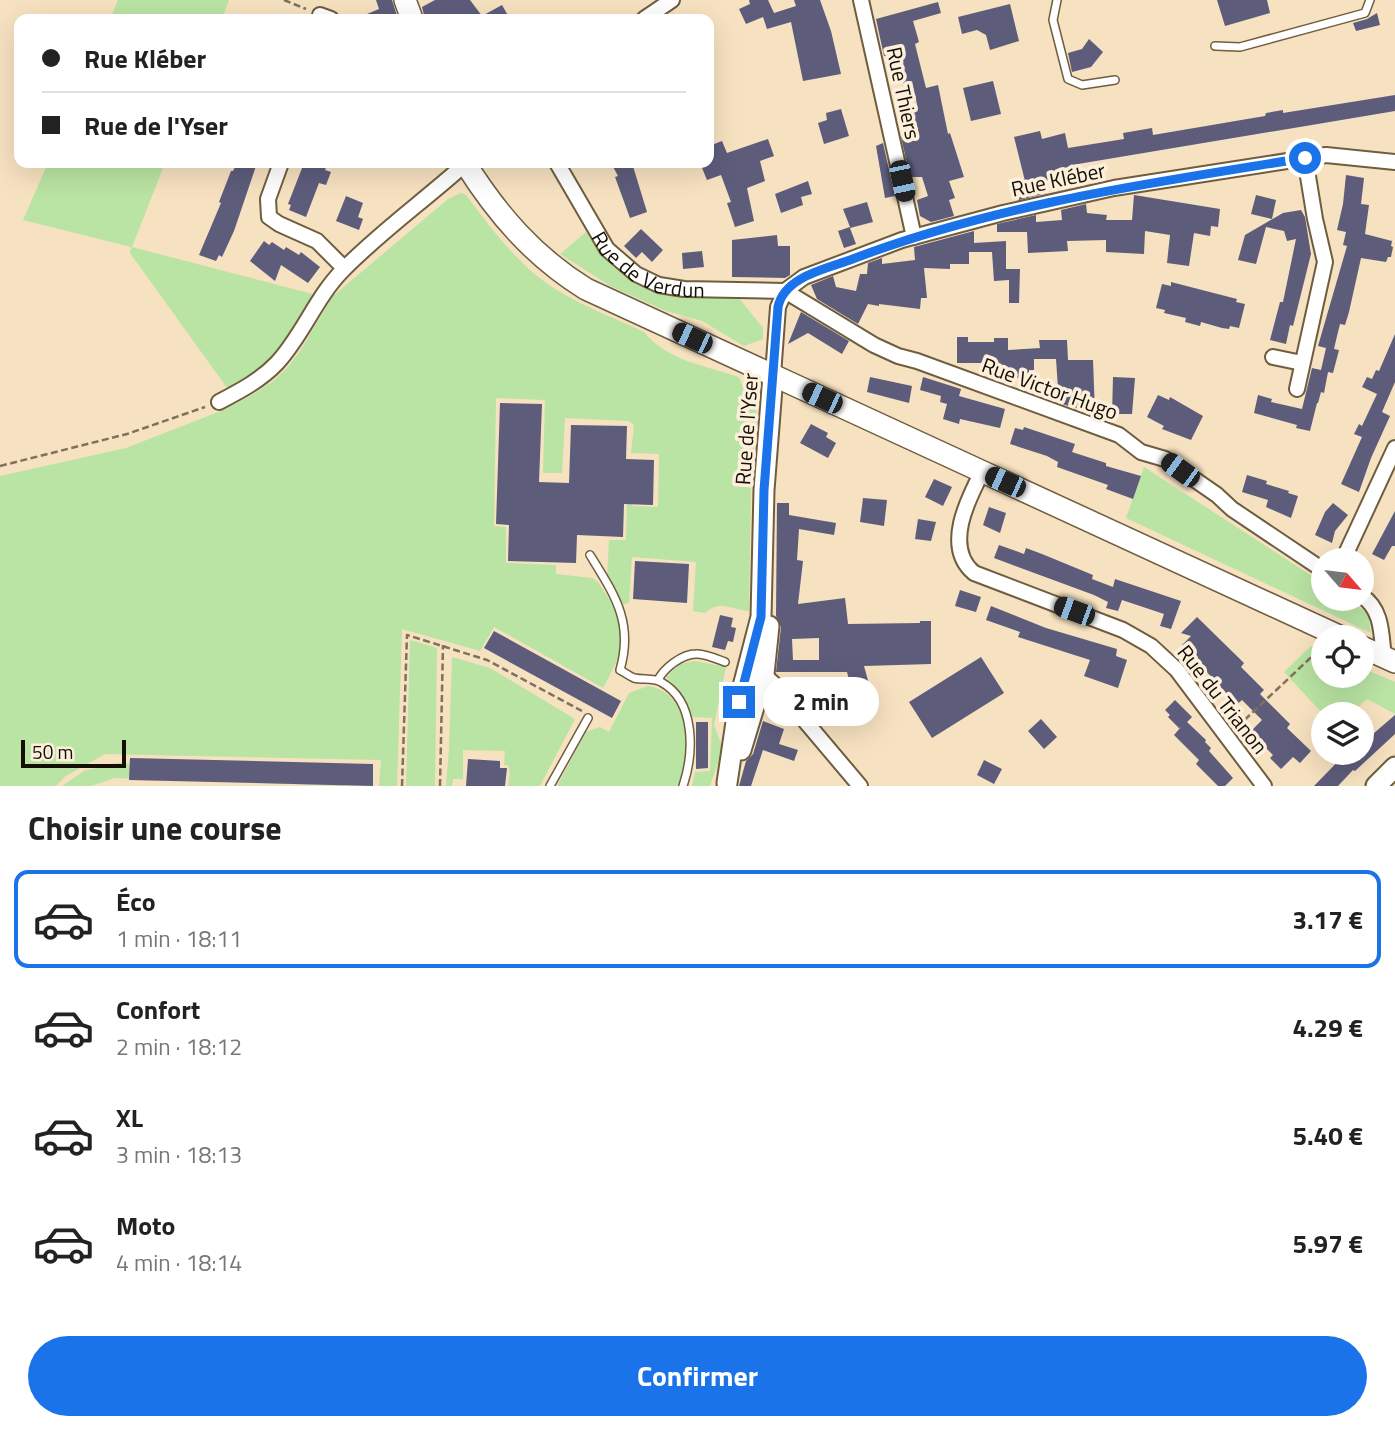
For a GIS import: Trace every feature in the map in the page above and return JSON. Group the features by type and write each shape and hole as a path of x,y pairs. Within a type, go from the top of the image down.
{"main road":[{"path":"469,168 514,230 544,259 577,283 612,302 1315,625"},
{"path":"1374,653 1391,662"}],"street":[{"path":"651,14 672,0"},
{"name":"Rue Thiers","path":"861,0 914,237"},
{"name":"Rue Kléber","path":"785,291 812,274 914,237 1095,192 1305,158 1340,155 1395,162"},
{"path":"1297,389 1325,262 1305,158"},
{"path":"279,168 268,198 269,217 317,241 344,268"},
{"path":"219,402 256,382 279,361 344,268 459,168"},
{"name":"Rue de Verdun","path":"560,168 607,249 636,274 659,285 684,289 785,291"},
{"name":"Rue de l'Yser","path":"726,785 738,710 756,670 761,617 763,502 778,307 785,291"},
{"name":"Rue Victor Hugo","path":"785,291 853,334 893,355 917,361 1119,435 1141,452 1165,459 1217,495 1232,509 1311,562"},
{"path":"1272,357 1302,363"},
{"path":"1349,548 1395,448"},
{"name":"Rue du Trianon","path":"982,472 961,519 962,554 968,568 1123,630 1151,646 1178,670 1264,786"},
{"path":"1374,607 1391,662"},
{"path":"756,670 860,786"},
{"path":"1376,786 1395,767"}],"lane":[{"path":"1057,0 1053,20 1068,79 1082,85 1115,80"},
{"path":"1215,46 1240,47 1365,13 1370,0"},
{"path":"590,555 621,608 626,629 626,650 620,670 634,677 658,680 675,691 685,707 691,737 688,773 683,786"},
{"path":"658,680 662,672 674,663 696,654 725,662"},
{"path":"550,786 588,718"}],"path":[{"path":"284,0 319,14"},
{"path":"0,466 127,434 219,402"},
{"path":"402,786 407,635 487,660 583,711 588,718"},
{"path":"440,786 443,645"},
{"path":"1232,732 1311,656"}],"green space":[{"path":"118,0 229,0 224,14 112,14"},
{"path":"46,168 163,168 132,247 316,295 284,350 263,371 230,392 130,253 131,247 23,220"},
{"path":"461,193 466,195 520,261 546,283 581,303 644,332 653,342 675,356 739,377 750,405 755,408 757,414 751,485 749,611 721,606 705,613 693,611 696,562 632,557 629,603 623,604 607,578 609,540 626,540 627,504 658,507 659,454 631,453 634,425 629,421 565,418 562,473 543,473 545,400 496,398 494,526 506,527 506,563 556,565 556,574 592,578 598,582 616,610 622,629 619,656 603,688 494,627 480,651 402,629 397,786 379,786 381,760 105,754 66,776 56,786 0,786 0,476 126,448 226,409 250,396 272,382 287,368 333,296 448,199"},
{"path":"586,232 613,267 646,289 675,296 739,298 763,328 763,339 744,346 702,321 666,311 612,287 560,254"},
{"path":"1144,467 1311,575 1311,605 1126,518"},
{"path":"1324,611 1368,613 1370,625 1354,625"},
{"path":"410,640 437,648 435,786 406,786"},
{"path":"1311,646 1311,688 1374,688 1374,673 1395,682 1395,714 1367,699 1364,702 1312,702 1284,672"},
{"path":"452,657 490,668 575,719 540,786 508,786 510,772 508,765 504,765 505,751 463,750 463,779 453,779 452,786 446,786"},
{"path":"694,661 726,667 714,725 723,748 710,786 692,786 695,772 710,771 712,718 692,717 682,695 666,677 680,664"},
{"path":"648,686 662,691 673,700 680,712 686,741 679,786 557,786 586,732 600,727 609,732 629,693"},
{"path":"116,763 321,773 344,786 115,778 91,786 62,786 84,771"}],"building":[{"path":"376,0 392,0 396,14 367,14 379,9"},
{"path":"435,0 470,0 480,14 424,14 422,7"},
{"path":"749,0 768,0 774,13 796,6 794,0 820,0 831,31 841,74 803,81 791,22 767,29 763,17 746,24 739,9 750,4"},
{"path":"1217,0 1267,0 1270,13 1225,26"},
{"path":"938,2 941,13 913,21 919,42 915,44 926,88 938,85 948,134 950,133 964,177 949,181 955,198 949,200 954,216 931,222 920,216 917,200 928,196 922,177 910,177 901,137 914,133 909,111 918,109 912,81 903,83 896,53 884,56 876,19"},
{"path":"1010,4 1019,41 990,50 986,35 977,30 962,34 958,17"},
{"path":"502,5 507,14 486,14"},
{"path":"1377,13 1380,25 1356,31 1353,23"},
{"path":"1089,39 1103,52 1091,67 1072,72 1068,53 1082,49"},
{"path":"993,81 1001,114 971,121 963,88"},
{"path":"1395,95 1395,111 1072,165 1061,169 1063,176 1045,181 1047,193 1019,200 1016,187 1026,185 1014,137 1040,131 1042,139 1065,133 1068,148 1124,139 1123,133 1152,128 1153,135 1265,116 1266,113 1283,110 1283,113"},
{"path":"841,109 849,136 824,144 818,123 827,120 826,113"},
{"path":"768,139 774,156 760,161 765,181 747,188 754,221 735,227 727,203 731,202 721,175 707,180 702,168 714,168 714,144 722,141 727,153"},
{"path":"883,143 895,196 885,198 876,146"},
{"path":"234,168 255,168 234,231 222,257 219,255 216,261 199,255"},
{"path":"302,168 326,168 325,170 331,172 326,185 319,183 306,217 289,210 291,205 288,204"},
{"path":"614,168 634,168 647,212 630,218 615,177 618,176"},
{"path":"1346,175 1364,178 1361,204 1369,205 1365,234 1392,241 1393,247 1391,257 1388,257 1386,262 1361,258 1345,325 1340,324 1337,336 1334,349 1339,350 1333,373 1328,372 1324,393 1321,392 1310,431 1254,413 1258,395 1272,399 1271,402 1302,409 1312,368 1321,370 1326,348 1318,346 1347,246 1343,245 1346,232 1337,230"},
{"path":"808,181 812,194 801,197 803,205 781,213 775,194"},
{"path":"1134,195 1220,209 1218,227 1211,226 1210,236 1194,233 1189,266 1167,263 1170,235 1145,231 1144,254 1106,252 1106,240 1067,241 1068,251 1028,253 1027,232 997,232 997,224 1036,215 1036,222 1062,220 1061,210 1086,204 1087,213 1107,215 1106,220 1132,220"},
{"path":"1256,195 1276,200 1272,219 1251,214"},
{"path":"346,196 363,203 358,217 363,219 359,230 336,221"},
{"path":"867,202 873,222 850,228 856,244 844,248 838,231 850,227 843,209"},
{"path":"1301,210 1305,217 1311,254 1286,344 1270,340 1280,302 1283,302 1296,239 1287,241 1284,231 1266,227 1256,264 1238,260 1245,235 1283,213"},
{"path":"641,229 663,250 652,262 642,252 636,258 624,246"},
{"path":"974,231 974,243 1006,241 1006,269 1020,269 1019,303 1009,303 1009,280 994,281 992,252 969,252 969,264 950,264 950,269 924,268 927,298 921,298 920,309 868,304 858,324 817,299 811,285 833,276 836,287 856,291 860,274 867,274 868,263 882,258 882,264 915,260 914,247"},
{"path":"777,235 778,246 790,246 790,275 785,278 732,277 732,240"},
{"path":"264,241 269,245 272,242 284,250 286,247 299,255 301,252 320,267 308,283 281,265 275,281 250,261"},
{"path":"702,251 704,267 683,269 682,253"},
{"path":"1171,282 1237,299 1236,302 1245,304 1239,328 1222,328 1201,322 1200,326 1185,322 1186,318 1164,313 1165,310 1156,308 1162,284 1171,286"},
{"path":"801,312 849,341 842,354 808,333 788,344"},
{"path":"1395,334 1395,382 1382,412 1390,416 1359,492 1341,484 1362,437 1354,434 1359,424 1362,426 1377,394 1362,387 1367,377 1372,379 1376,370 1379,371"},
{"path":"957,337 968,337 968,342 994,342 994,338 1008,338 1008,350 1040,348 1039,340 1067,340 1068,360 1093,360 1095,414 1059,403 1056,359 1034,359 1034,370 1029,370 1029,377 1015,378 1015,372 997,371 996,363 957,363"},
{"path":"870,377 912,386 909,403 867,392"},
{"path":"923,377 961,389 959,396 1005,409 1000,428 960,419 959,424 943,419 947,404 940,402 941,396 920,390"},
{"path":"1113,377 1135,378 1132,414 1112,414"},
{"path":"1158,395 1169,400 1170,397 1203,416 1191,440 1162,429 1164,426 1147,417"},
{"path":"500,403 542,404 539,482 569,483 571,425 627,426 626,459 654,460 653,505 624,504 623,537 577,535 576,563 508,561 509,525 496,524"},
{"path":"811,424 828,433 826,437 836,443 828,458 800,443"},
{"path":"1024,427 1075,444 1072,452 1141,476 1133,499 1106,489 1108,485 1057,467 1058,462 1047,456 1010,444 1015,428 1023,430"},
{"path":"1247,475 1298,496 1291,518 1266,507 1268,500 1242,492"},
{"path":"934,479 952,487 943,506 925,497"},
{"path":"863,498 887,500 884,526 860,522"},
{"path":"777,503 789,503 789,515 836,523 834,535 799,529 797,560 803,561 798,604 845,598 848,624 931,621 931,664 864,666 872,695 854,699 847,672 776,672 781,627 776,616","holes":["819,638 819,660 793,660 792,639"]},
{"path":"1333,503 1348,515 1335,531 1332,543 1315,535 1325,512"},
{"path":"989,507 1006,513 1000,533 983,525"},
{"path":"1395,511 1395,546 1392,546 1384,560 1374,555"},
{"path":"918,519 936,522 931,541 915,539"},
{"path":"999,545 1024,554 1026,548 1093,575 1092,579 1113,587 1115,579 1181,601 1171,629 1160,626 1164,614 1122,600 1118,611 1106,608 1108,602 1094,595 994,558"},
{"path":"635,561 689,564 687,603 633,599"},
{"path":"960,590 981,597 976,612 955,606"},
{"path":"991,606 1046,628 1117,649 1116,656 1127,660 1118,688 1084,676 1090,660 1018,637 1020,632 986,620"},
{"path":"720,615 733,618 731,627 736,628 733,642 728,641 725,650 712,647"},
{"path":"1197,617 1244,663 1241,667 1264,690 1260,694 1290,724 1287,728 1311,751 1300,763 1293,757 1281,769 1270,758 1273,755 1250,732 1262,720 1242,700 1234,707 1224,697 1227,694 1182,645 1191,636 1181,633"},
{"path":"494,631 621,701 612,718 484,648"},
{"path":"981,657 1004,693 932,738 909,702"},
{"path":"1175,700 1192,717 1187,722 1206,740 1211,748 1209,751 1233,778 1225,786 1218,786 1196,764 1199,760 1174,735 1180,729 1165,710"},
{"path":"1395,715 1395,734 1374,753 1374,733"},
{"path":"1041,719 1057,737 1044,749 1028,731"},
{"path":"763,721 784,729 779,744 798,750 794,761 763,750 751,786 739,786 746,761 753,754"},
{"path":"696,722 708,722 708,768 696,769"},
{"path":"130,758 373,764 373,786 129,780"},
{"path":"468,759 500,761 500,768 507,768 505,786 466,786"},
{"path":"984,760 1002,769 994,784 977,775"},
{"path":"1334,765 1361,765 1338,786 1314,786"}],"route":[{"path":"739,702 761,617 766,454 778,302 785,291 804,277 902,240 991,216 1102,191 1305,158"}]}
